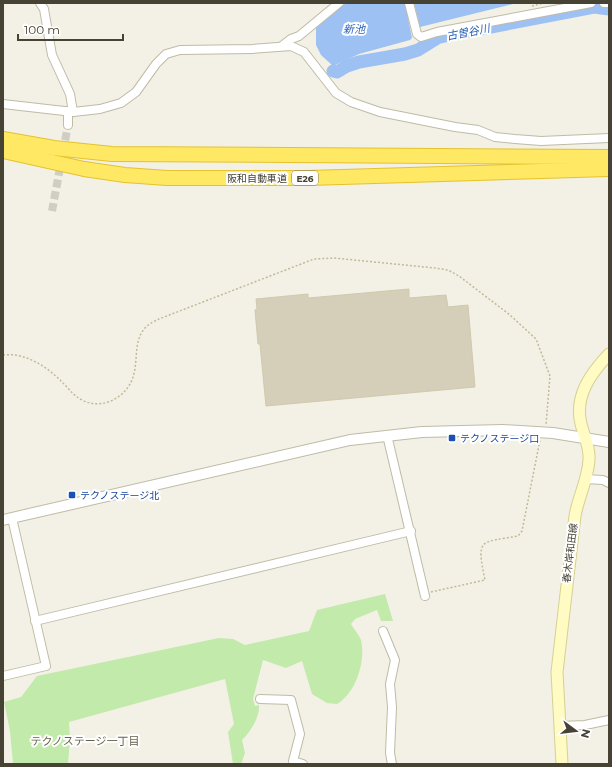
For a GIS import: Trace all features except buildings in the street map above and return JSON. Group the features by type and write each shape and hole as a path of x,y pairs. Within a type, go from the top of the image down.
{"highway":[{"path":"3,139 54,148 112,154 609,157"},
{"name":"阪和自動車道","path":"3,151 125,176 167,178 308,178 609,168"}],"main road":[{"name":"春木岸和田線","path":"562,764 557,672 559,644 575,516 589,462 589,450 579,408 581,395 594,370 609,354"}],"street":[{"path":"40,3 44,9 52,55 70,94 71,112 68,125"},
{"path":"282,46 298,36 340,3"},
{"path":"409,3 417,34 421,37 436,32 591,3"},
{"path":"604,3 609,4"},
{"path":"3,104 71,112 100,109 121,103 136,92 156,64 166,54 180,50 252,49 282,46 295,47 304,52 336,93 351,102 380,112 455,127 478,130 496,137 541,141 609,138"},
{"path":"3,676 46,666 7,519 316,446 387,435 452,431 543,432 585,437 609,442"},
{"path":"387,435 411,531 425,596"},
{"path":"584,479 603,480 609,483"},
{"path":"35,621 411,531"},
{"path":"383,631 395,660 390,684 392,707 390,753 392,764"},
{"path":"260,699 291,700 300,734 292,761 303,764"},
{"path":"559,726 585,725 609,720"}],"path":[{"path":"3,355 15,355 42,365 53,372 73,395 82,401 91,404 108,402 116,399 129,386 133,377 138,342 143,331 149,324 314,259 334,258 435,268 448,270 459,276 510,315 536,339 550,376 546,426 543,432 522,531 518,536 492,540 484,543 481,549 480,557 485,580 431,592 425,596"}],"green space":[{"path":"385,594 393,621 381,621 377,610 355,619 351,624 361,640 361,667 349,692 344,699 337,704 327,703 312,694 302,661 286,668 263,660 253,699 255,706 259,705 259,710 252,728 242,740 245,753 241,764 233,764 228,732 234,724 225,679 69,722 70,739 68,764 13,764 10,731 4,702 21,697 37,676 219,638 233,639 245,645 309,631 317,610"}],"water":[{"name":"新池","path":"346,3 405,3 412,38 410,40 359,54 333,66 321,55 316,45 316,27"},
{"path":"414,3 517,3 420,27"}],"waterway":[{"name":"古曽谷川","path":"333,71 337,72 347,66 359,62 405,54 418,50 439,37 594,7 609,9"}],"tunnel":[{"path":"52,211 68,125"}],"place":[{"name":"テクノステージ口","path":"452,438"},
{"name":"テクノステージ北","path":"72,495"}],"district":[{"name":"テクノステージ一丁目","path":"85,741"}]}
